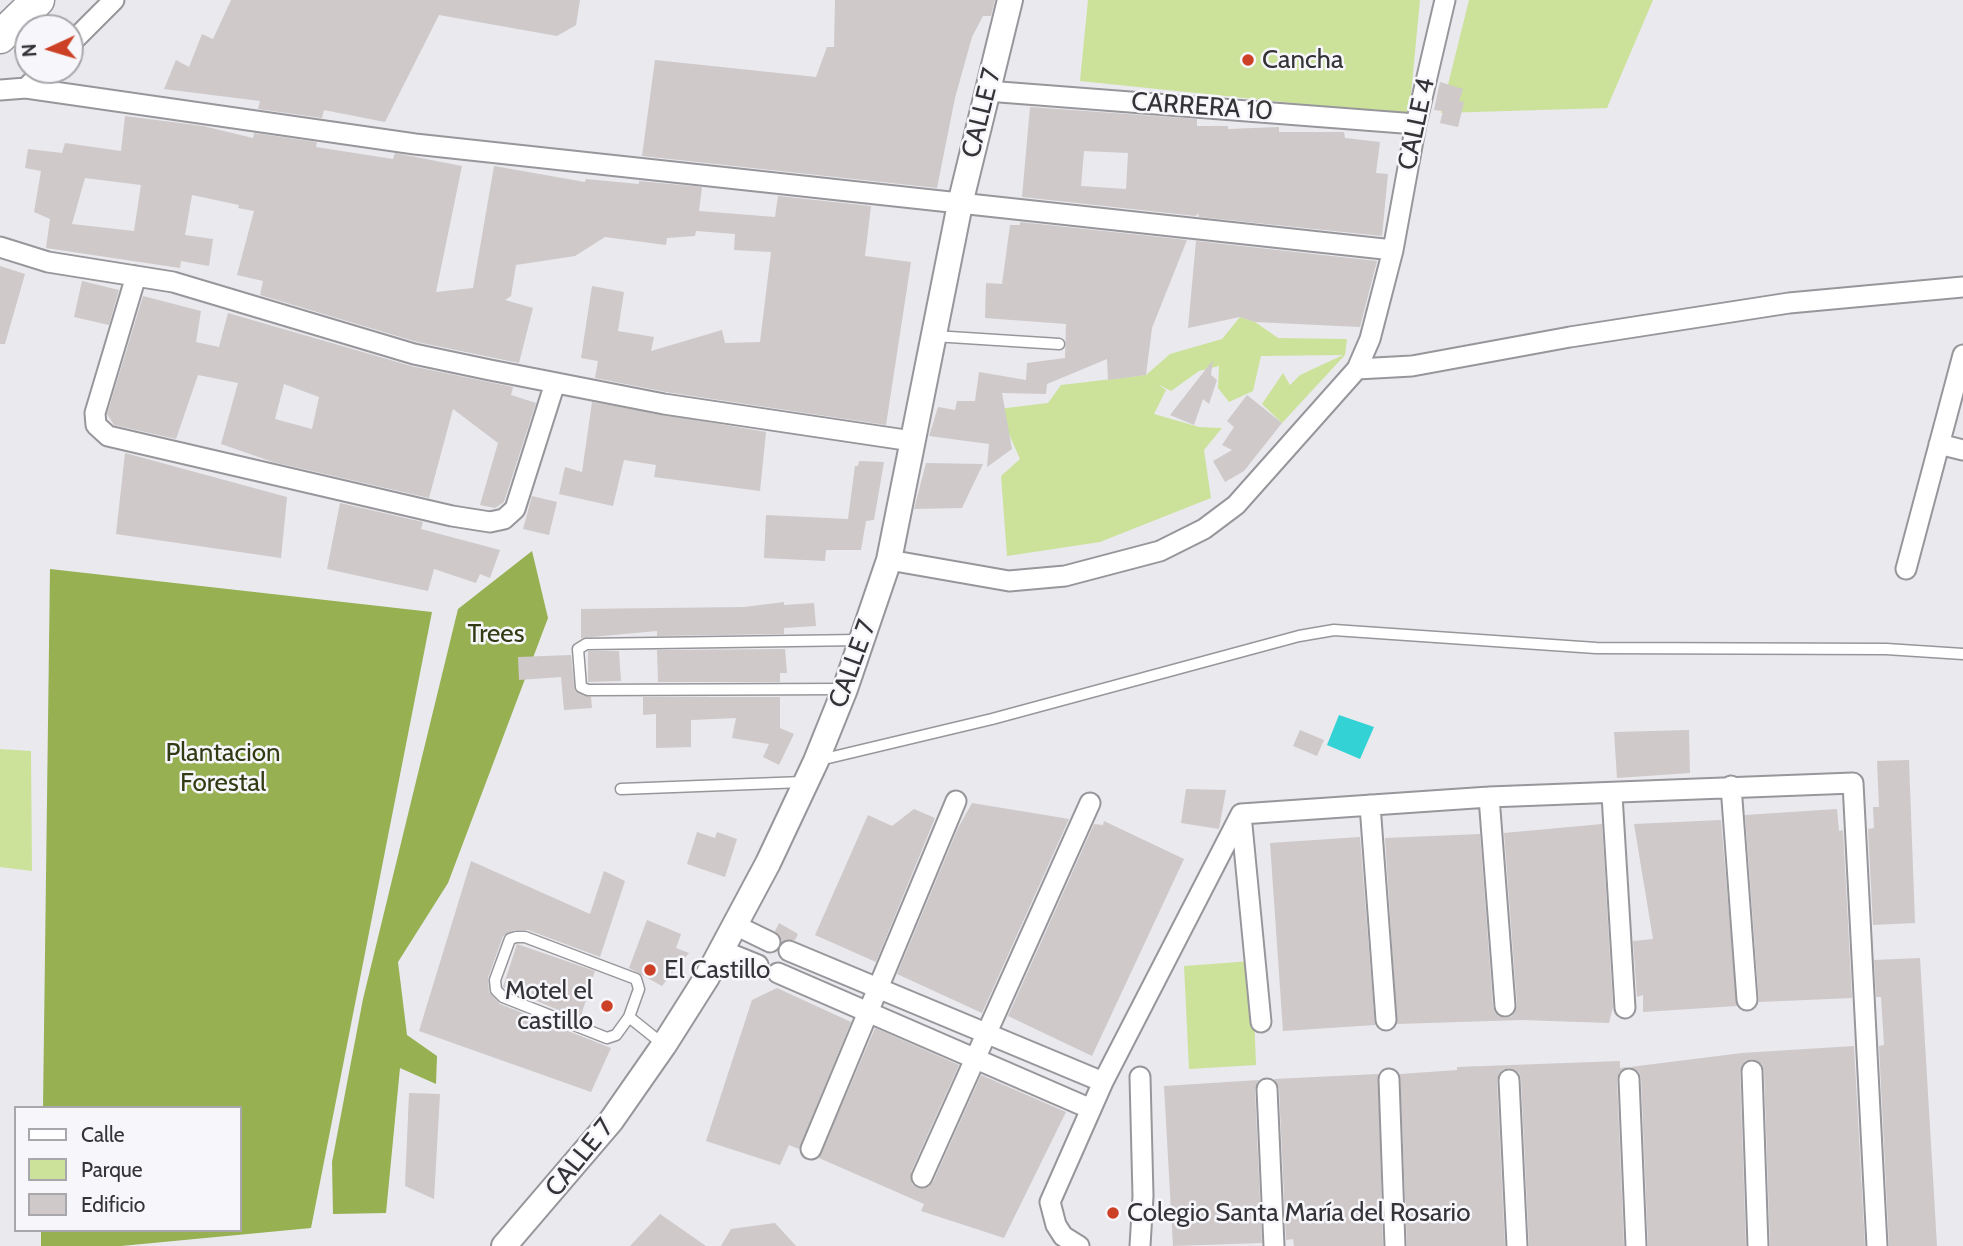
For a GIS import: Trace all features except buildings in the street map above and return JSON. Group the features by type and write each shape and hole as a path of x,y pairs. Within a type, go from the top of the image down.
{"highway":[{"path":"0,37 38,0"}],"street":[{"path":"84,30 114,0"},
{"name":"CALLE 7","path":"504,1246 611,1121 664,1045 735,925 812,772 845,689 889,560 960,204 1010,0"},
{"name":"CALLE 4","path":"889,560 1009,581 1065,576 1160,551 1204,529 1237,505 1357,369 1370,339 1394,250 1416,124 1445,0"},
{"path":"26,88 30,84"},
{"path":"0,90 26,88 415,144 1394,250"},
{"name":"CARRERA 10","path":"987,91 1416,124"},
{"path":"0,247 48,262 173,282 414,354 910,451"},
{"path":"136,276 95,413 96,425 108,436 453,516 490,522 504,519 515,509 555,383"},
{"path":"1357,369 1412,366 1570,337 1789,303 1963,287"},
{"path":"1906,569 1963,355"},
{"path":"1939,444 1963,450"},
{"path":"1241,814 1489,797 1612,795 1731,786 1853,783 1877,1246"},
{"path":"1731,786 1747,1000"},
{"path":"1612,795 1625,1008"},
{"path":"1489,797 1505,1006"},
{"path":"811,1149 956,801"},
{"path":"922,1177 1090,803"},
{"path":"1370,805 1386,1020"},
{"path":"1241,814 1261,1022"},
{"path":"1079,1246 1063,1236 1056,1225 1050,1202 1103,1082 1241,814"},
{"path":"735,925 770,942"},
{"path":"721,950 758,965"},
{"path":"789,951 1103,1082"},
{"path":"778,974 1091,1109"},
{"path":"1752,1071 1758,1246"},
{"path":"1140,1077 1143,1196 1140,1246"},
{"path":"1389,1079 1395,1246"},
{"path":"1629,1079 1636,1246"},
{"path":"1509,1080 1517,1246"},
{"path":"1266,1089 1274,1246"}],"lane":[{"path":"934,336 1059,344"},
{"path":"621,789 812,772 992,719 1299,636 1334,630 1596,648 1886,649 1963,654"},
{"path":"845,689 588,690 581,687 578,649 586,644 862,640"},
{"path":"525,937 636,979 639,989 629,1017 616,1035 607,1038 503,997 496,990 495,980 510,939 525,937"},
{"path":"629,1017 664,1045"}],"green space":[{"name":"Cancha","path":"1088,0 1420,0 1409,115 1080,81"},
{"path":"1469,0 1653,0 1607,108 1441,113"},
{"path":"1240,317 1255,322 1278,338 1347,339 1345,355 1282,423 1262,404 1283,373 1290,385 1300,375 1343,355 1261,356 1253,391 1229,402 1218,388 1219,366 1199,371 1171,391 1158,384 1166,390 1154,414 1199,427 1222,428 1204,450 1211,498 1100,542 1007,556 1001,476 1020,459 998,409 1048,403 1061,385 1146,375 1170,354 1222,339"},
{"name":"Trees","path":"532,551 548,618 448,883 398,962 407,1035 437,1056 436,1084 400,1068 386,1213 333,1214 332,1162 363,999 458,609"},
{"name":"Plantacion Forestal","path":"50,569 432,612 311,1228 121,1246 41,1246 41,1232 242,1232 242,1106 43,1106"},
{"path":"0,749 31,751 32,871 0,867"},
{"path":"1252,961 1256,1065 1189,1069 1184,966"}],"water":[{"path":"1339,715 1374,727 1360,759 1327,745"}],"place":[{"name":"Cancha","path":"1248,60"},
{"name":"El Castillo","path":"650,970"},
{"name":"Motel el castillo","path":"607,1006"},
{"name":"Colegio Santa María del Rosario","path":"1113,1213"}]}
